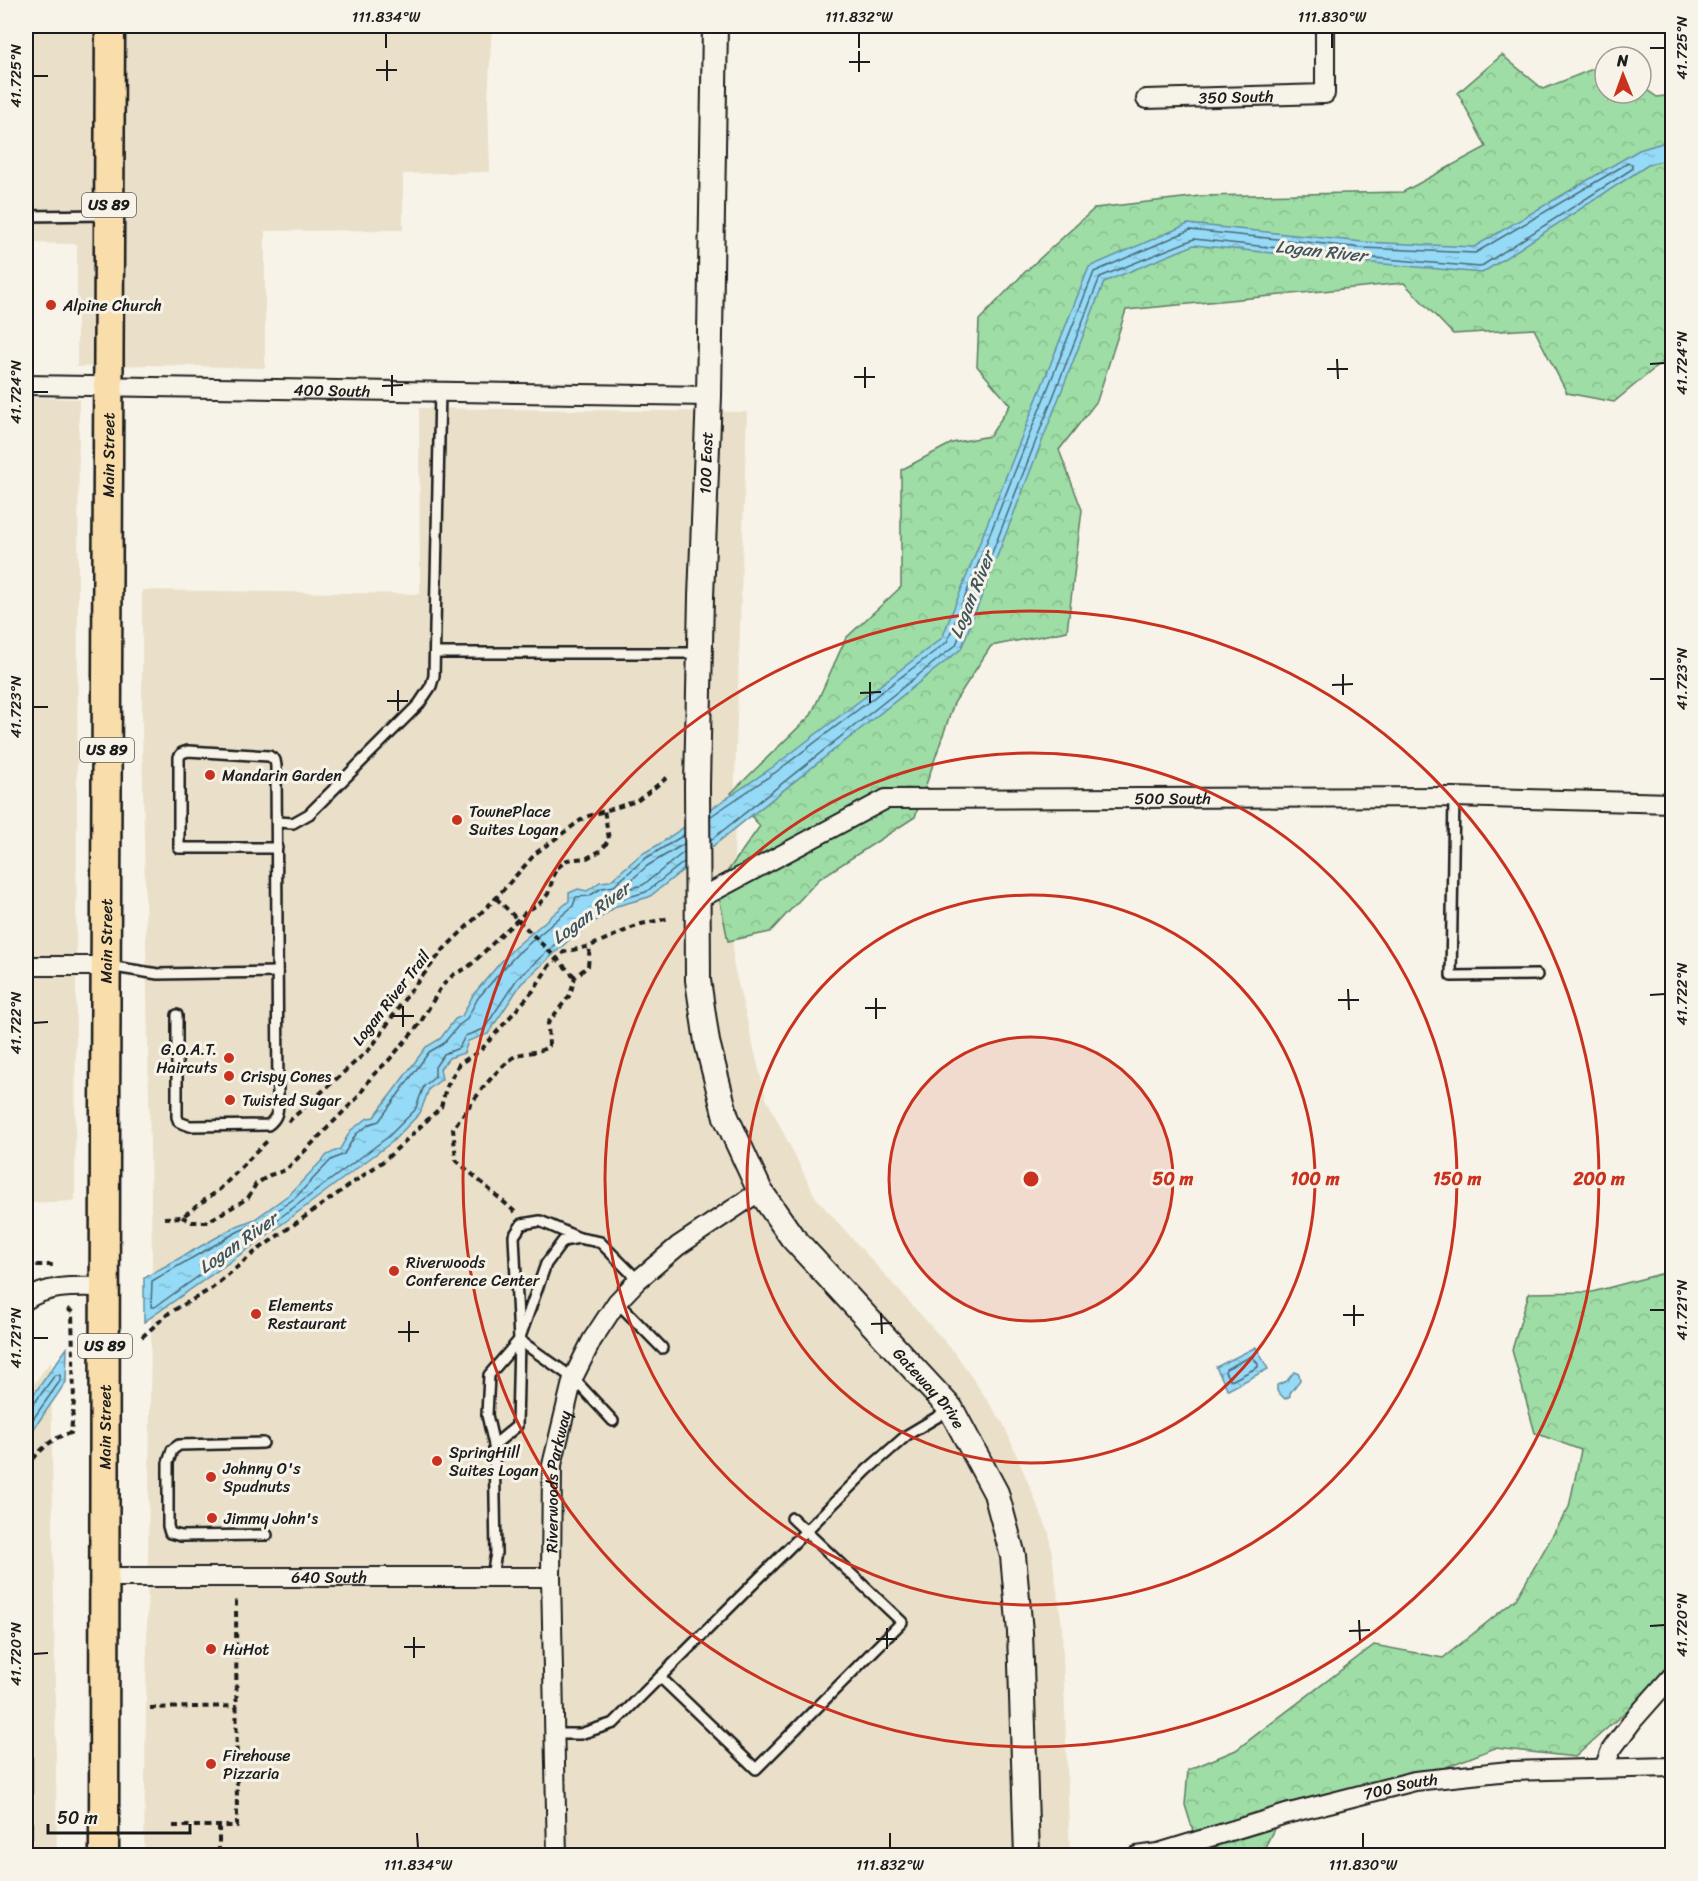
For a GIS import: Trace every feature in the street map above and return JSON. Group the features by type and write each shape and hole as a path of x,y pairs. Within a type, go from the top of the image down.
{"highway":[{"name":"Main Street","path":"104,1856 105,966 110,26"}],"main road":[{"name":"100 East","path":"697,900 700,653 709,396 715,26"},
{"name":"Gateway Drive","path":"697,900 698,980 707,1042 726,1117 760,1191 792,1237 951,1409 996,1493 1013,1557 1020,1632 1027,1856"}],"street":[{"name":"350 South","path":"1146,99 1325,94 1325,26"},
{"name":"400 South","path":"26,385 709,396"},
{"name":"500 South","path":"697,900 886,799 1454,797 1672,803"},
{"path":"26,966 105,966"},
{"name":"Riverwoods Parkway","path":"557,1856 551,1576 552,1465 573,1378 592,1340 617,1302 638,1280 678,1246 760,1191"},
{"path":"30,1297 58,1287 105,1287"},
{"name":"640 South","path":"105,1577 551,1576"},
{"path":"1604,1768 1611,1750 1634,1719 1672,1676"},
{"name":"700 South","path":"1137,1856 1158,1853 1286,1814 1415,1781 1509,1771 1672,1767"}],"lane":[{"path":"26,216 109,215"},
{"path":"278,822 292,823 309,814 419,704 431,686 435,653 440,391"},
{"path":"435,653 700,653"},
{"path":"177,1016 177,1117 179,1122 190,1126 268,1125 275,1120 278,1111 278,822 275,760 269,756 188,751 182,753 179,757 179,848 277,848"},
{"path":"1454,797 1450,976 1537,975"},
{"path":"105,966 158,974 277,972"},
{"path":"494,1445 516,1426 519,1340 514,1236 522,1224 540,1221 579,1238 600,1242 638,1280"},
{"path":"492,1576 496,1553 494,1445 487,1415 489,1375 519,1340 546,1264 563,1241 579,1238"},
{"path":"617,1302 662,1348"},
{"path":"519,1340 573,1378 613,1421"},
{"path":"554,1734 580,1734 614,1723 867,1470 907,1435 951,1409"},
{"path":"263,1443 179,1446 172,1450 168,1463 168,1526 170,1533 181,1536 267,1534"},
{"path":"660,1677 756,1769 902,1622 792,1518"},
{"path":"26,1756 26,1836"}],"path":[{"name":"Logan River Trail","path":"282,1128 371,1048 408,994 444,949 496,898 536,853 585,817 637,801 668,777"},
{"path":"164,1218 182,1217 192,1222 207,1222 248,1198 256,1184 270,1175 286,1170 359,1096 371,1077 419,1025 441,987 453,975 467,969 527,911 540,903 548,894 556,869 567,860 587,858 602,850 609,840 604,810"},
{"path":"496,898 575,977"},
{"path":"142,1337 169,1312 211,1289 255,1252 385,1160 441,1107 446,1088 459,1064 481,1050 533,991 549,966 564,952 590,946 641,924 670,918"},
{"path":"515,1212 456,1160 453,1128 497,1073 516,1056 540,1052 549,1046 548,1023 570,995 575,977 588,966 590,946"},
{"path":"182,1217 219,1189 273,1136"},
{"path":"26,1222 36,1222"},
{"path":"26,1267 54,1265"},
{"path":"26,1467 45,1446 61,1435 71,1432 74,1401 72,1312 67,1307 61,1307"},
{"path":"173,1826 237,1826 236,1597"},
{"path":"150,1708 237,1706"},
{"path":"219,1826 219,1852"}],"shaded area":[{"path":"26,26 492,26 488,100 490,172 403,174 403,230 265,231 265,368 149,365 77,367 77,244 26,243"},
{"path":"26,397 79,399 75,1201 26,1203"},
{"path":"419,408 747,412 735,782 733,963 766,1098 816,1198 956,1354 1004,1425 1049,1533 1062,1626 1070,1855 144,1855 152,1257 142,733 142,590 420,594"},
{"path":"51,1361 57,1855 26,1855 26,1394"}],"green space":[{"path":"1502,55 1543,89 1593,69 1593,105 1653,105 1653,94 1657,97 1672,95 1672,354 1614,402 1567,393 1534,329 1453,334 1404,283 1126,310 1097,401 1059,450 1082,510 1067,631 991,646 954,703 915,817 819,879 770,932 728,941 717,886 760,826 731,793 811,715 846,638 901,587 901,470 952,443 990,436 1010,405 977,366 979,320 1025,272 1095,208 1200,196 1403,192 1486,147 1458,93"},
{"path":"1672,1271 1672,1670 1575,1757 1495,1748 1379,1793 1287,1803 1261,1855 1145,1856 1195,1837 1185,1805 1188,1770 1236,1750 1374,1645 1443,1658 1516,1599 1569,1507 1581,1450 1535,1433 1512,1350 1529,1293 1592,1292"}],"water":[{"name":"Logan River","path":"1672,140 1672,158 1648,165 1482,273 1194,245 1104,282 961,649 649,897 617,906 569,940 521,984 488,1034 468,1041 464,1053 449,1058 440,1069 442,1079 429,1089 420,1113 392,1142 254,1245 144,1322 144,1278 237,1226 255,1219 291,1193 327,1155 340,1149 351,1130 368,1118 374,1117 426,1047 440,1039 455,1019 462,1016 473,995 500,963 569,901 569,893 578,889 587,891 600,882 610,881 640,855 773,767 942,638 1089,267 1188,224 1363,242 1474,247 1639,150"},
{"path":"1256,1347 1268,1369 1228,1390 1216,1367"},
{"path":"67,1348 66,1382 26,1440 26,1405"},
{"path":"1294,1372 1299,1374 1300,1380 1290,1396 1285,1399 1277,1391 1277,1385 1287,1381"}],"place":[{"name":"Alpine Church","path":"51,305"},
{"name":"Mandarin Garden","path":"210,775"},
{"name":"TownePlace Suites Logan","path":"457,820"},
{"name":"G.O.A.T. Haircuts","path":"229,1058"},
{"name":"Crispy Cones","path":"229,1076"},
{"name":"Twisted Sugar","path":"230,1100"},
{"name":"Riverwoods Conference Center","path":"394,1271"},
{"name":"Elements Restaurant","path":"256,1314"},
{"name":"SpringHill Suites Logan","path":"437,1461"},
{"name":"Johnny O's Spudnuts","path":"211,1477"},
{"name":"Jimmy John's","path":"212,1518"},
{"name":"HuHot","path":"211,1649"},
{"name":"Firehouse Pizzaria","path":"211,1764"}]}
